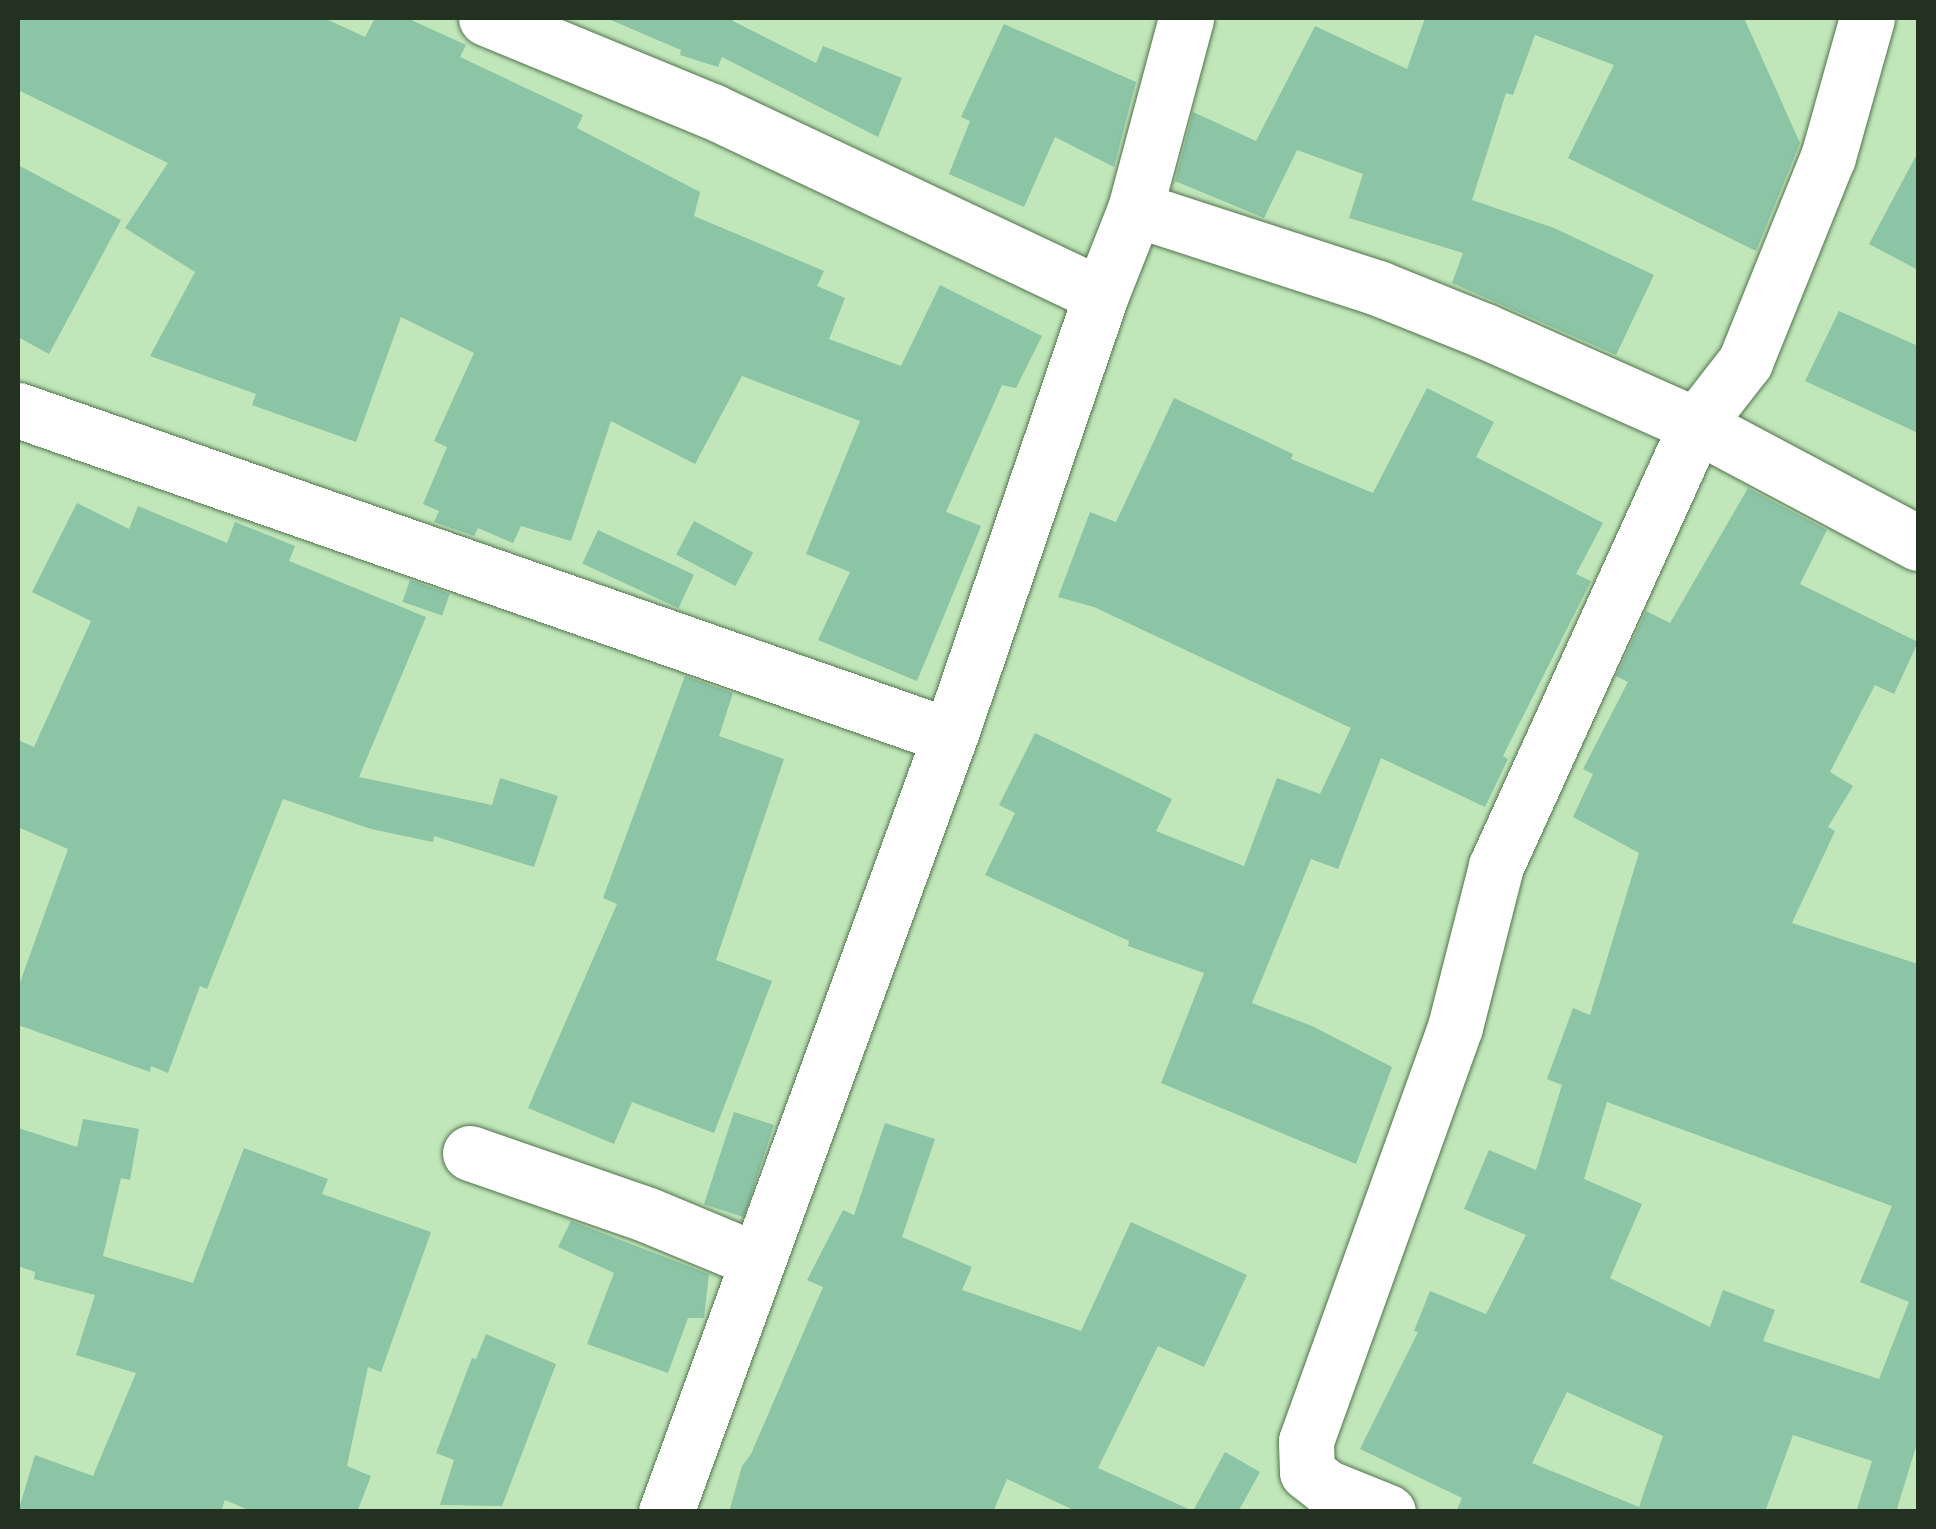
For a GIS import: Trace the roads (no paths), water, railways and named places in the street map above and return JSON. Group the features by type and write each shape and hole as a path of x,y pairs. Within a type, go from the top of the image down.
{"street":[{"path":"666,1512 950,736 1101,295 1135,209 1186,18"},
{"path":"1388,1512 1326,1486 1307,1472 1306,1441 1455,1027 1496,866 1696,425 1745,362 1828,157 1867,18"},
{"path":"494,19 712,111 1101,295"},
{"path":"1135,209 1378,288 1696,425 1918,544"},
{"path":"18,410 950,736"},
{"path":"470,1153 648,1215 756,1260"}]}
